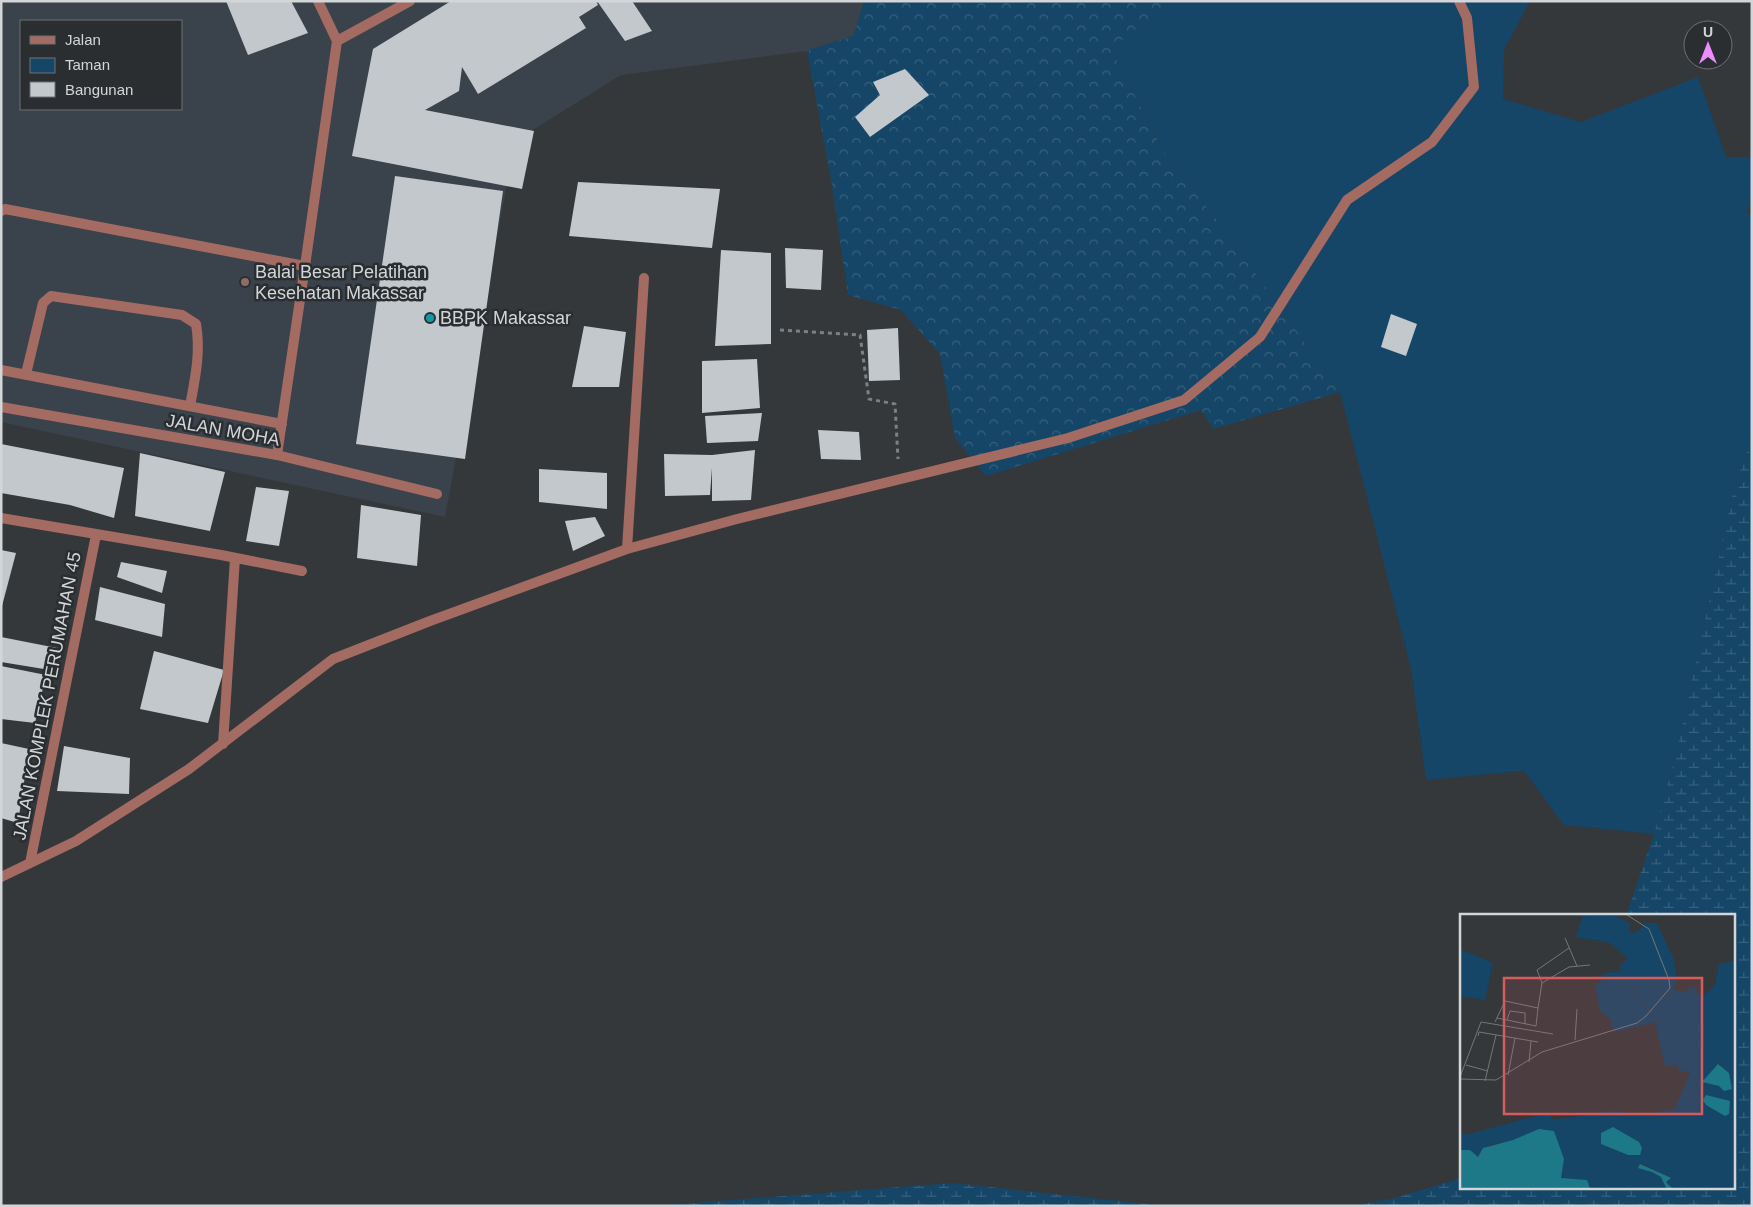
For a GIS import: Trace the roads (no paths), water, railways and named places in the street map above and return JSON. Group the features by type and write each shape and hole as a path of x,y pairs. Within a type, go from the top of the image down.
{"street":[{"path":"277,455 337,41 318,1"},
{"path":"337,41 410,1"},
{"path":"1,877 76,841 189,769 333,660 430,621 627,549 737,518 1068,438 1184,400 1260,336 1348,200 1432,142 1474,87 1467,18 1459,1"},
{"path":"1,210 5,209 305,266"},
{"path":"627,549 644,278"},
{"path":"26,374 43,302 51,296 182,316 196,324 198,338 197,367 190,406"},
{"path":"1,370 282,424"},
{"name":"JALAN MOHA","path":"1,407 277,455 437,494"},
{"name":"JALAN KOMPLEK PERUMAHAN 45","path":"1,518 235,558 302,572"},
{"name":"JALAN KOMPLEK PERUMAHAN 45","path":"30,863 96,535"},
{"path":"223,744 235,558"}],"place":[{"name":"Balai Besar Pelatihan Kesehatan Makassar","path":"245,282"},
{"name":"BBPK Makassar","path":"430,318"}]}
